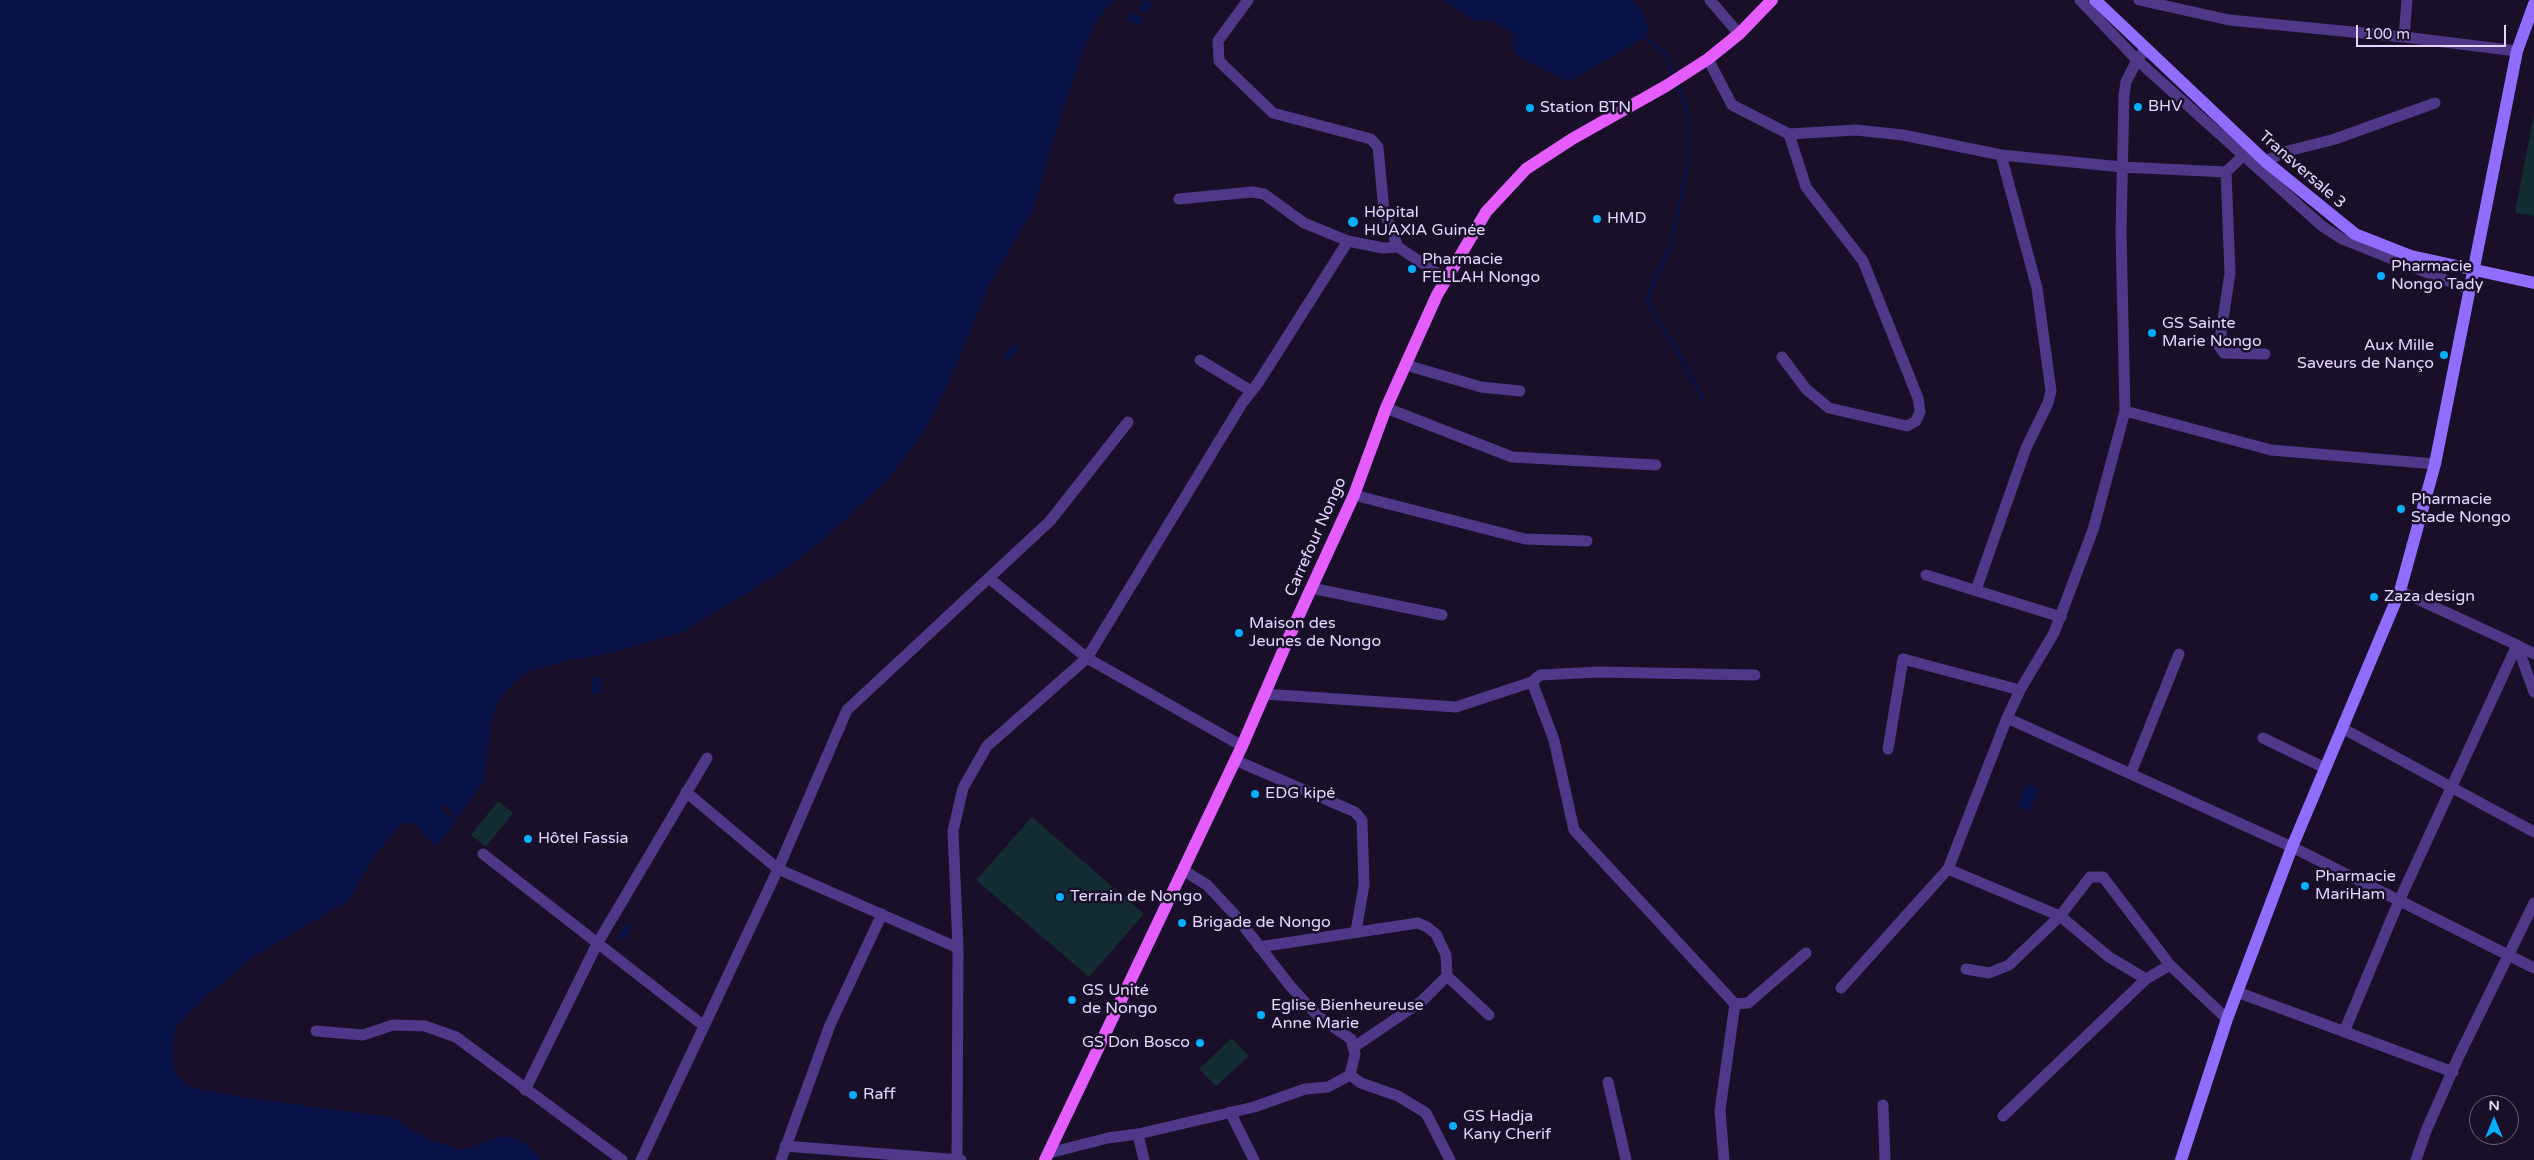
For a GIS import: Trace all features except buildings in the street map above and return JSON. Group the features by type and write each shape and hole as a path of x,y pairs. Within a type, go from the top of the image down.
{"main road":[{"name":"Carrefour Nongo","path":"1047,1157 1242,746 1354,495 1386,408 1446,279 1486,212 1526,169 1572,139 1688,73 1740,34 1772,0"}],"street":[{"path":"1248,0 1218,41 1219,62 1273,113 1371,139 1378,147 1384,212 1398,247 1446,279"},
{"path":"1710,0 1740,34"},
{"path":"2080,0 2136,60 2322,226 2342,240 2468,289"},
{"name":"Transversale 3","path":"2096,0 2265,161 2355,234 2411,256 2534,283"},
{"path":"2139,0 2229,20 2517,50"},
{"path":"2404,37 2407,0"},
{"path":"2181,1160 2227,1019 2292,847 2400,591 2435,464 2468,289 2517,50 2534,4"},
{"path":"1841,988 1948,868 2007,718 2020,690 2054,633 2093,530 2125,411 2122,166 2124,95 2126,82 2136,60 2146,49"},
{"path":"1708,59 1732,105 1790,134 1856,130 1903,135 2000,155 2122,166 2226,172 2244,156"},
{"path":"2265,161 2288,151 2335,139 2435,103"},
{"path":"1782,357 1806,389 1830,408 1907,426 1916,421 1920,412 1918,398 1864,260 1806,187 1790,134"},
{"path":"1976,590 2026,448 2048,403 2051,391 2037,288 2000,155"},
{"path":"2226,172 2230,273 2220,346 2224,353 2265,354"},
{"path":"1179,199 1252,192 1264,194 1304,223 1348,242 1383,248 1398,247"},
{"path":"785,1146 959,1159 958,948 953,831 963,788 987,746 1087,658 1192,484 1348,242"},
{"path":"1200,360 1251,392"},
{"path":"1406,365 1481,387 1520,391"},
{"path":"1386,408 1512,457 1656,465"},
{"path":"2125,411 2271,450 2435,464"},
{"path":"641,1160 778,869 847,710 990,579 1050,521 1128,422"},
{"path":"1354,495 1525,539 1588,541"},
{"path":"1926,575 2060,617"},
{"path":"990,579 1087,658 1242,746"},
{"path":"1312,588 1442,615"},
{"path":"2400,591 2534,654"},
{"path":"2516,645 2534,692"},
{"path":"2344,1032 2399,901 2516,645"},
{"path":"2131,772 2179,654"},
{"path":"1888,749 1903,660 2020,690"},
{"path":"1264,694 1456,707 1532,682 1540,675 1599,672 1755,675"},
{"path":"1532,682 1554,740 1574,830 1735,1004"},
{"path":"2007,718 2131,772 2292,847 2534,968"},
{"path":"2342,728 2534,832"},
{"path":"2263,738 2325,768"},
{"path":"525,1090 597,944 707,758"},
{"path":"1235,760 1355,812 1362,820 1364,885 1356,931"},
{"path":"686,792 778,869 958,948"},
{"path":"483,854 704,1026"},
{"path":"1948,868 2060,916 2109,957 2146,979"},
{"path":"1047,1157 1108,1138 1138,1134 1230,1112 1305,1089 1328,1087 1350,1074 1355,1060 1351,1039 1319,1016 1291,987 1235,915 1207,885 1183,870"},
{"path":"1966,969 1989,973 2009,966 2060,916 2090,877 2103,877 2170,965 2227,1019"},
{"path":"2416,1160 2426,1130 2507,955 2534,903"},
{"path":"781,1160 830,1025 882,914"},
{"path":"1260,947 1418,923 1436,934 1442,944 1448,965 1446,976 1422,1002 1354,1047"},
{"path":"1735,1004 1748,1003 1806,953"},
{"path":"2003,1116 2146,979 2170,965"},
{"path":"1446,976 1489,1015"},
{"path":"2237,992 2453,1072"},
{"path":"1724,1160 1720,1110 1735,1004"},
{"path":"316,1032 362,1035 393,1025 425,1026 456,1037 525,1090 622,1160"},
{"path":"1350,1074 1361,1083 1398,1096 1426,1113 1450,1160"},
{"path":"1608,1082 1626,1160"},
{"path":"1883,1105 1885,1160"},
{"path":"1230,1112 1254,1160"},
{"path":"1138,1134 1144,1160"}],"green space":[{"path":"2534,113 2534,216 2515,213"},
{"path":"498,801 513,813 486,847 471,835"},
{"name":"Terrain de Nongo","path":"1032,817 1144,914 1089,977 976,880"},
{"path":"1232,1038 1249,1056 1216,1086 1199,1069"}],"shaded area":[{"path":"0,0 1114,0 1097,20 1089,37 1066,99 1033,210 990,284 946,389 924,432 889,478 820,543 781,572 683,632 612,653 565,661 530,671 513,683 499,700 492,720 484,781 441,842 437,846 433,845 415,824 409,822 400,826 375,855 348,901 255,956 207,996 176,1027 172,1056 176,1075 190,1087 240,1097 391,1117 431,1141 462,1150 502,1136 514,1138 526,1144 542,1160 0,1160"},
{"path":"1144,0 1153,2 1146,14 1138,9"},
{"path":"1443,0 1632,0 1642,11 1649,29 1645,37 1569,82 1520,58 1513,51 1513,34 1495,22 1473,20"},
{"path":"1131,12 1144,19 1140,26 1127,20"},
{"path":"1013,344 1019,348 1009,360 1003,358"},
{"path":"601,677 602,693 592,694 591,678"},
{"path":"2027,784 2039,789 2030,811 2018,806"},
{"path":"626,923 632,927 625,940 618,937"}],"pier":[{"path":"444,805 450,806 450,812 457,817 456,819 442,812"}],"waterway":[{"path":"1645,37 1666,55 1674,77"},
{"path":"1677,83 1687,111 1687,168 1671,245 1647,297 1654,315 1672,342 1703,399"}],"place":[{"name":"BHV","path":"2138,107"},
{"name":"Station BTN","path":"1530,108"},
{"name":"HMD","path":"1597,219"},
{"name":"Hôpital HUAXIA Guinée","path":"1353,222"},
{"name":"Pharmacie FELLAH Nongo","path":"1412,269"},
{"name":"Pharmacie Nongo Tady","path":"2381,276"},
{"name":"GS Sainte Marie Nongo","path":"2152,333"},
{"name":"Aux Mille Saveurs de Nanço","path":"2444,355"},
{"name":"Pharmacie Stade Nongo","path":"2401,509"},
{"name":"Zaza design","path":"2374,597"},
{"name":"Maison des Jeunes de Nongo","path":"1239,633"},
{"name":"EDG kipé","path":"1255,794"},
{"name":"Hôtel Fassia","path":"528,839"},
{"name":"Pharmacie MariHam","path":"2305,886"},
{"name":"Terrain de Nongo","path":"1060,897"},
{"name":"Brigade de Nongo","path":"1182,923"},
{"name":"GS Unité de Nongo","path":"1072,1000"},
{"name":"Eglise Bienheureuse Anne Marie","path":"1261,1015"},
{"name":"GS Don Bosco","path":"1200,1043"},
{"name":"Raff","path":"853,1095"},
{"name":"GS Hadja Kany Cherif","path":"1453,1126"}]}
